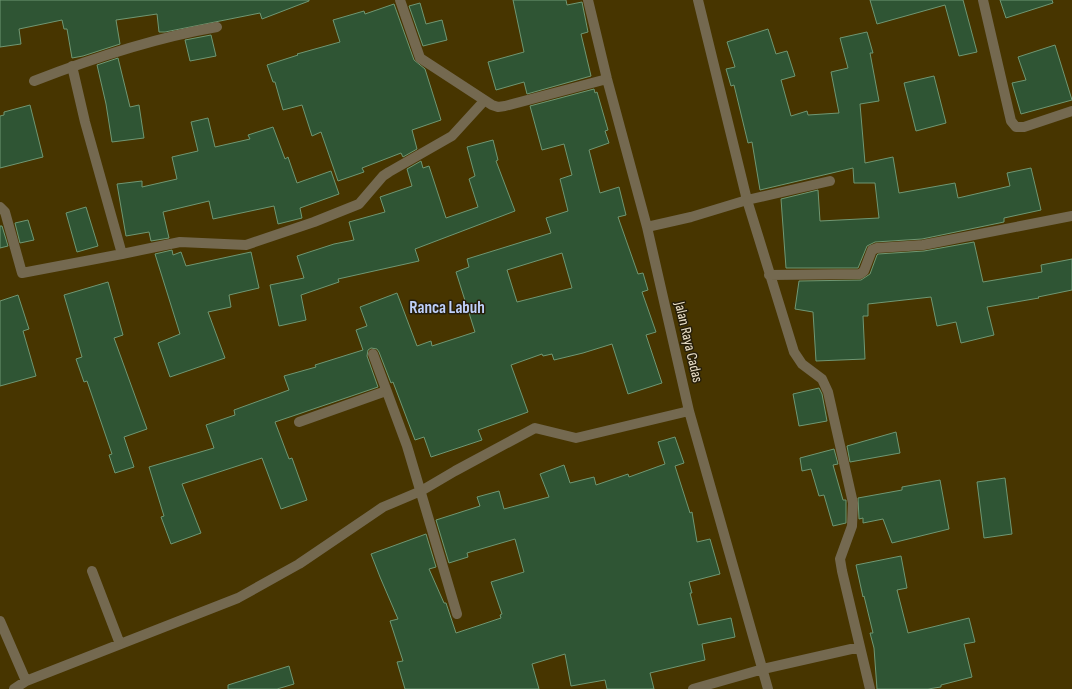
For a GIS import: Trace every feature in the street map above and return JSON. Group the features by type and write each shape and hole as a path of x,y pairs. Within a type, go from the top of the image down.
{"street":[{"path":"400,0 420,58 484,101 498,107 607,78"},
{"name":"Jalan Raya Cadas","path":"588,0 607,78 647,227 689,411 768,689"},
{"path":"698,0 747,200 794,352 802,364 822,379 828,392 853,503 852,526 840,559 870,689"},
{"path":"983,0 1011,121 1016,127 1024,127 1072,111"},
{"path":"34,81 72,66 181,33 217,27"},
{"path":"72,66 85,122 122,254"},
{"path":"0,207 5,212 22,273 180,242 246,245 314,222 360,204 383,176 452,136 484,101"},
{"path":"647,227 691,217 747,200 830,181"},
{"path":"770,275 860,274 864,272 870,252 877,248 923,245 1072,216"},
{"path":"373,354 407,446 457,614"},
{"path":"299,422 386,391"},
{"path":"14,689 26,681 238,598 299,564 382,507 421,491 535,428 576,438 689,411"},
{"path":"92,571 120,644"},
{"path":"0,621 26,681"},
{"path":"693,689 763,669 860,647"}],"building":[{"path":"0,0 309,1 262,19 260,13 165,32 159,32 157,14 116,20 120,44 72,58 67,29 64,29 62,20 19,29 21,44 0,47"},
{"path":"513,0 566,0 567,5 582,2 588,32 581,34 591,76 527,94 524,82 496,90 488,62 524,52"},
{"path":"870,0 963,0 977,52 959,56 945,5 877,24"},
{"path":"1000,0 1052,0 1053,3 1006,18"},
{"path":"420,3 426,24 442,20 447,40 423,46 409,6"},
{"path":"394,4 414,60 425,69 441,120 412,130 417,149 403,157 401,153 362,168 364,172 338,181 321,132 312,136 302,105 283,110 275,82 273,82 267,65 298,55 297,54 340,42 333,20 364,11 365,14"},
{"path":"768,29 776,54 787,51 795,76 781,80 791,116 807,111 808,115 839,113 831,72 848,68 840,38 867,32 873,53 870,53 879,101 860,104 865,163 893,157 899,193 955,183 958,198 1010,186 1007,173 1031,168 1041,210 1004,218 1004,222 922,239 875,242 867,246 858,268 786,268 781,199 818,190 820,221 879,218 875,183 854,183 853,168 760,190 752,142 748,143 734,85 731,86 726,69 735,67 727,42"},
{"path":"211,35 216,56 190,61 185,40"},
{"path":"1055,45 1072,100 1021,114 1012,83 1026,80 1018,57"},
{"path":"118,58 130,107 139,105 144,138 112,142 106,104 97,65"},
{"path":"934,76 946,123 916,131 904,83"},
{"path":"594,89 595,93 597,92 608,130 605,131 609,143 589,150 600,193 619,187 626,215 618,217 638,274 643,273 648,290 642,292 656,332 646,335 662,383 628,394 612,344 554,360 552,354 543,356 542,354 511,365 528,412 478,430 482,440 431,457 424,437 415,440 393,382 391,383 379,352 377,349 371,348 368,350 367,356 378,387 275,422 289,459 292,458 307,500 281,509 262,458 182,484 201,533 171,544 161,517 164,516 149,467 214,448 206,425 235,415 234,410 289,390 284,376 316,367 315,365 363,350 356,330 367,326 360,307 397,293 417,346 431,341 432,346 475,332 456,272 469,267 467,259 551,233 546,218 568,211 560,179 572,175 564,144 542,150 530,106","holes":["562,253 572,288 517,302 507,270"]},
{"path":"30,105 43,157 0,168 0,116 4,115 4,112"},
{"path":"208,118 215,147 250,139 248,135 273,127 285,159 288,157 297,183 331,171 339,194 300,208 302,218 278,224 274,206 213,219 209,201 163,212 169,238 151,241 149,232 126,236 117,184 142,181 142,187 177,179 172,157 198,151 191,122"},
{"path":"493,140 498,160 496,161 515,211 415,249 419,261 338,279 339,282 301,295 306,320 279,326 270,285 304,278 297,256 334,244 354,240 349,222 385,212 380,197 412,186 407,169 421,161 423,168 429,166 446,218 478,207 469,179 475,176 467,147"},
{"path":"86,207 98,246 77,252 66,213"},
{"path":"28,220 34,240 20,243 15,223"},
{"path":"0,226 2,226 8,246 0,248"},
{"path":"974,242 983,282 1042,272 1041,265 1072,259 1072,290 1038,297 1039,298 987,307 994,335 961,343 956,322 937,326 931,297 868,304 868,316 863,316 865,359 816,361 813,312 795,309 799,281 861,280 870,274 878,254 924,251"},
{"path":"172,250 173,255 181,252 186,266 251,252 259,288 229,295 231,307 208,312 225,358 170,377 158,343 180,334 155,254"},
{"path":"108,282 123,335 114,338 147,429 124,437 134,467 115,473 109,455 112,454 87,381 84,382 76,359 82,357 64,295"},
{"path":"18,295 29,329 23,331 36,376 0,386 0,301"},
{"path":"819,388 822,394 827,421 799,426 793,394"},
{"path":"896,432 900,453 850,462 847,446"},
{"path":"675,437 684,463 675,466 690,513 692,512 697,542 710,539 720,574 689,582 692,593 690,593 698,625 731,618 735,637 702,644 705,660 650,673 654,689 607,689 605,680 571,686 565,654 532,664 539,689 405,689 397,662 403,661 390,621 398,619 371,554 426,534 436,567 429,569 444,603 446,603 456,633 501,618 500,615 502,614 491,582 524,572 515,539 467,553 468,557 449,563 436,520 480,506 477,497 499,491 504,509 549,497 540,474 564,465 570,483 594,477 596,485 628,474 629,477 665,464 658,442"},
{"path":"834,449 838,464 833,465 843,500 846,500 846,523 833,526 824,495 819,496 811,469 802,471 800,458"},
{"path":"1005,478 1012,534 984,538 977,482"},
{"path":"940,480 949,529 892,543 883,519 863,523 863,518 859,519 858,498 902,490 902,487"},
{"path":"901,556 907,588 897,590 908,633 969,618 975,642 964,644 972,677 941,685 941,687 928,689 877,689 874,648 870,633 873,633 856,565"},
{"path":"289,666 294,684 277,689 228,689 228,685"}],"district":[{"name":"Ranca Labuh","path":"447,307"}]}
